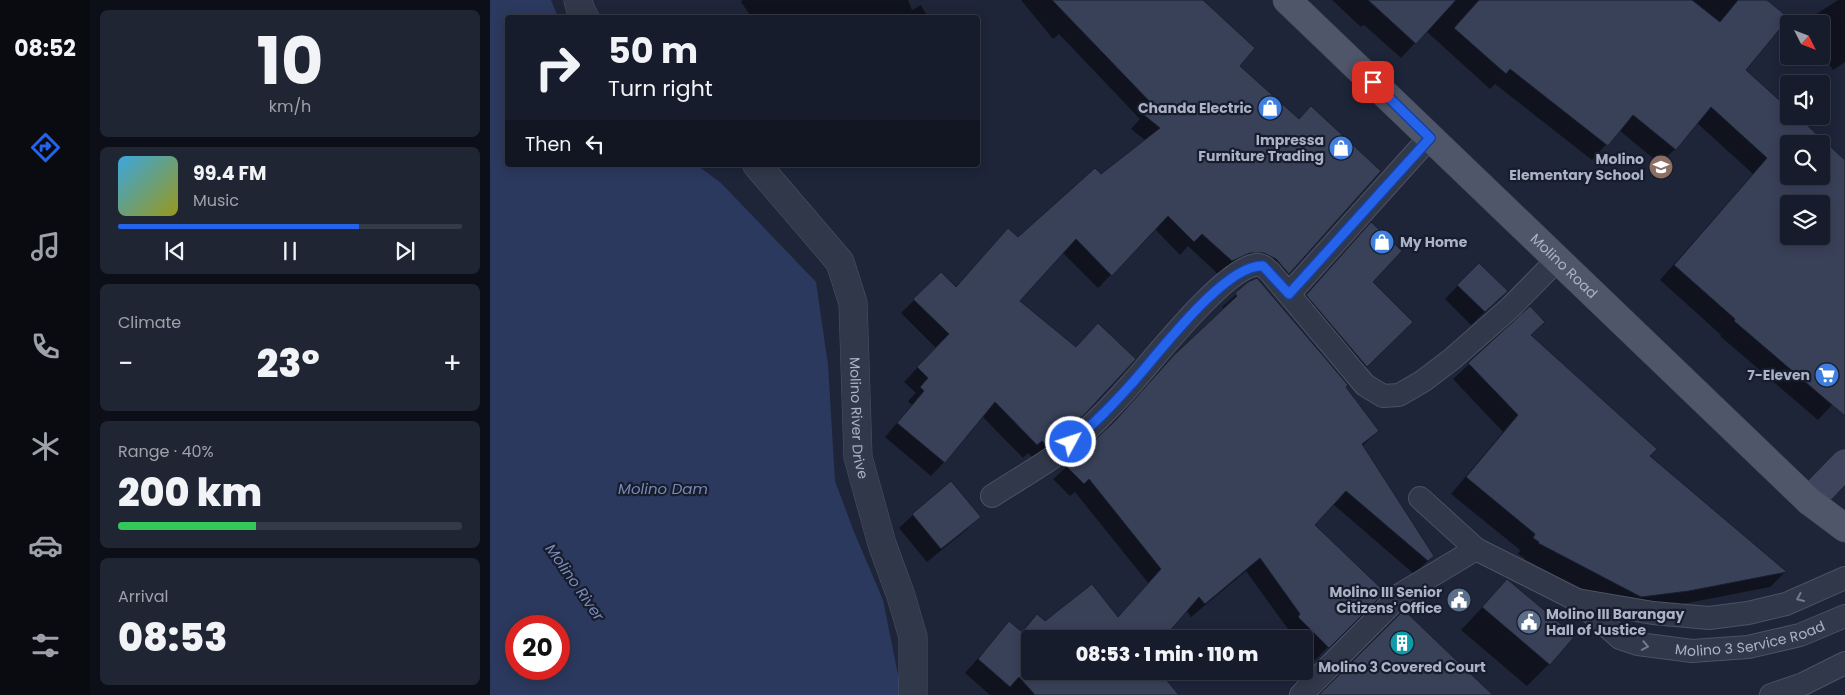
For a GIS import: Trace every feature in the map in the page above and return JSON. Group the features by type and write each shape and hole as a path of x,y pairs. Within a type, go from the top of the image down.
{"main road":[{"name":"Molino Road","path":"1286,0 1809,501 1845,528"},
{"path":"1809,501 1845,464"}],"street":[{"path":"578,0 583,15"},
{"name":"Molino River Drive","path":"759,167 840,262 852,303 858,457 882,544 901,596 913,637 913,695"}],"lane":[{"path":"1289,294 1430,138"},
{"path":"992,496 1058,453 1085,432 1133,382 1210,296 1237,274 1254,265 1263,266 1289,294 1365,386 1383,396 1399,395 1452,359 1510,307 1558,260"},
{"name":"Molino 3 Service Road","path":"1420,498 1476,549 1576,600 1620,638 1638,644 1655,648 1692,651 1726,650 1800,635 1845,616"},
{"path":"1301,695 1401,594 1476,549"},
{"name":"Molino 3 Service Road","path":"1576,600 1653,613 1709,618 1748,613 1786,604 1845,578"},
{"path":"1771,695 1804,684 1845,663"}],"water":[{"name":"Molino Dam","path":"490,0 551,0 557,15 505,15 505,167 700,167 721,183 816,282 828,365 835,481 883,600 902,695 490,695"}],"building":[{"path":"1052,0 1203,0 1255,48 1240,66 1299,119 1311,106 1381,171 1289,274 1276,259 1264,253 1250,253 1232,261 1202,234 1194,242 1168,216 1112,276 1076,239 1020,301 1076,347 1098,323 1136,359 1084,415 1047,446 1042,441 1037,445 995,402 945,463 897,423 924,391 920,387 928,378 917,367 949,334 913,299 941,272 956,287 1008,228 1018,237 1095,168 1101,174 1160,128 1144,115 1152,104"},
{"path":"1368,0 1456,0 1416,44"},
{"path":"1479,0 1692,0 1720,22 1738,0 1767,0 1785,15 1780,15 1780,29 1746,70 1780,101 1780,125 1807,125 1818,135 1780,135 1780,185 1830,185 1830,146 1845,160 1845,416 1734,321 1735,319 1674,265 1767,158 1711,107 1676,150 1633,115 1608,146 1510,69 1506,74 1454,28"},
{"path":"1371,222 1402,251 1373,282 1413,322 1367,367 1306,295"},
{"path":"1479,263 1508,291 1485,312 1457,285"},
{"path":"1257,278 1348,385 1346,387 1379,431 1362,444 1434,556 1428,561 1346,491 1315,525 1385,592 1329,648 1298,617 1300,614 1260,558 1205,604 1199,597 1171,630 1024,630 1037,614 1045,621 1092,584 1118,617 1161,569 1089,479 1084,484 1065,465 1114,422 1174,355 1237,296 1235,293 1248,282"},
{"path":"1530,306 1545,322 1531,335 1657,449 1650,456 1787,572 1689,591 1641,597 1538,543 1533,538 1535,534 1466,477 1518,415 1468,363"},
{"path":"951,481 981,517 941,549 912,514"},
{"name":"Molino III Barangay Hall of Justice","path":"1507,579 1575,636 1550,665 1482,607"},
{"name":"Molino 3 Covered Court","path":"1404,610 1456,660 1493,695 1319,695"},
{"path":"1009,621 1021,631 1021,679 1019,677 1010,687 978,659"},
{"path":"1022,680 1166,680 1179,695 1035,695"}],"place":[{"name":"Chanda Electric","path":"1270,108"},
{"name":"Impressa Furniture Trading","path":"1341,148"},
{"name":"Molino Elementary School","path":"1661,167"},
{"name":"My Home","path":"1382,242"},
{"name":"7-Eleven","path":"1827,375"},
{"name":"Molino III Senior Citizens' Office","path":"1459,600"},
{"name":"Molino III Barangay Hall of Justice","path":"1529,622"},
{"name":"Molino 3 Covered Court","path":"1402,643"}],"route":[{"path":"1071,442 1085,432 1133,382 1210,296 1237,274 1254,265 1263,266 1289,294 1430,138 1373,82"}],"water label":[{"name":"Molino River","path":"575,582"}]}
